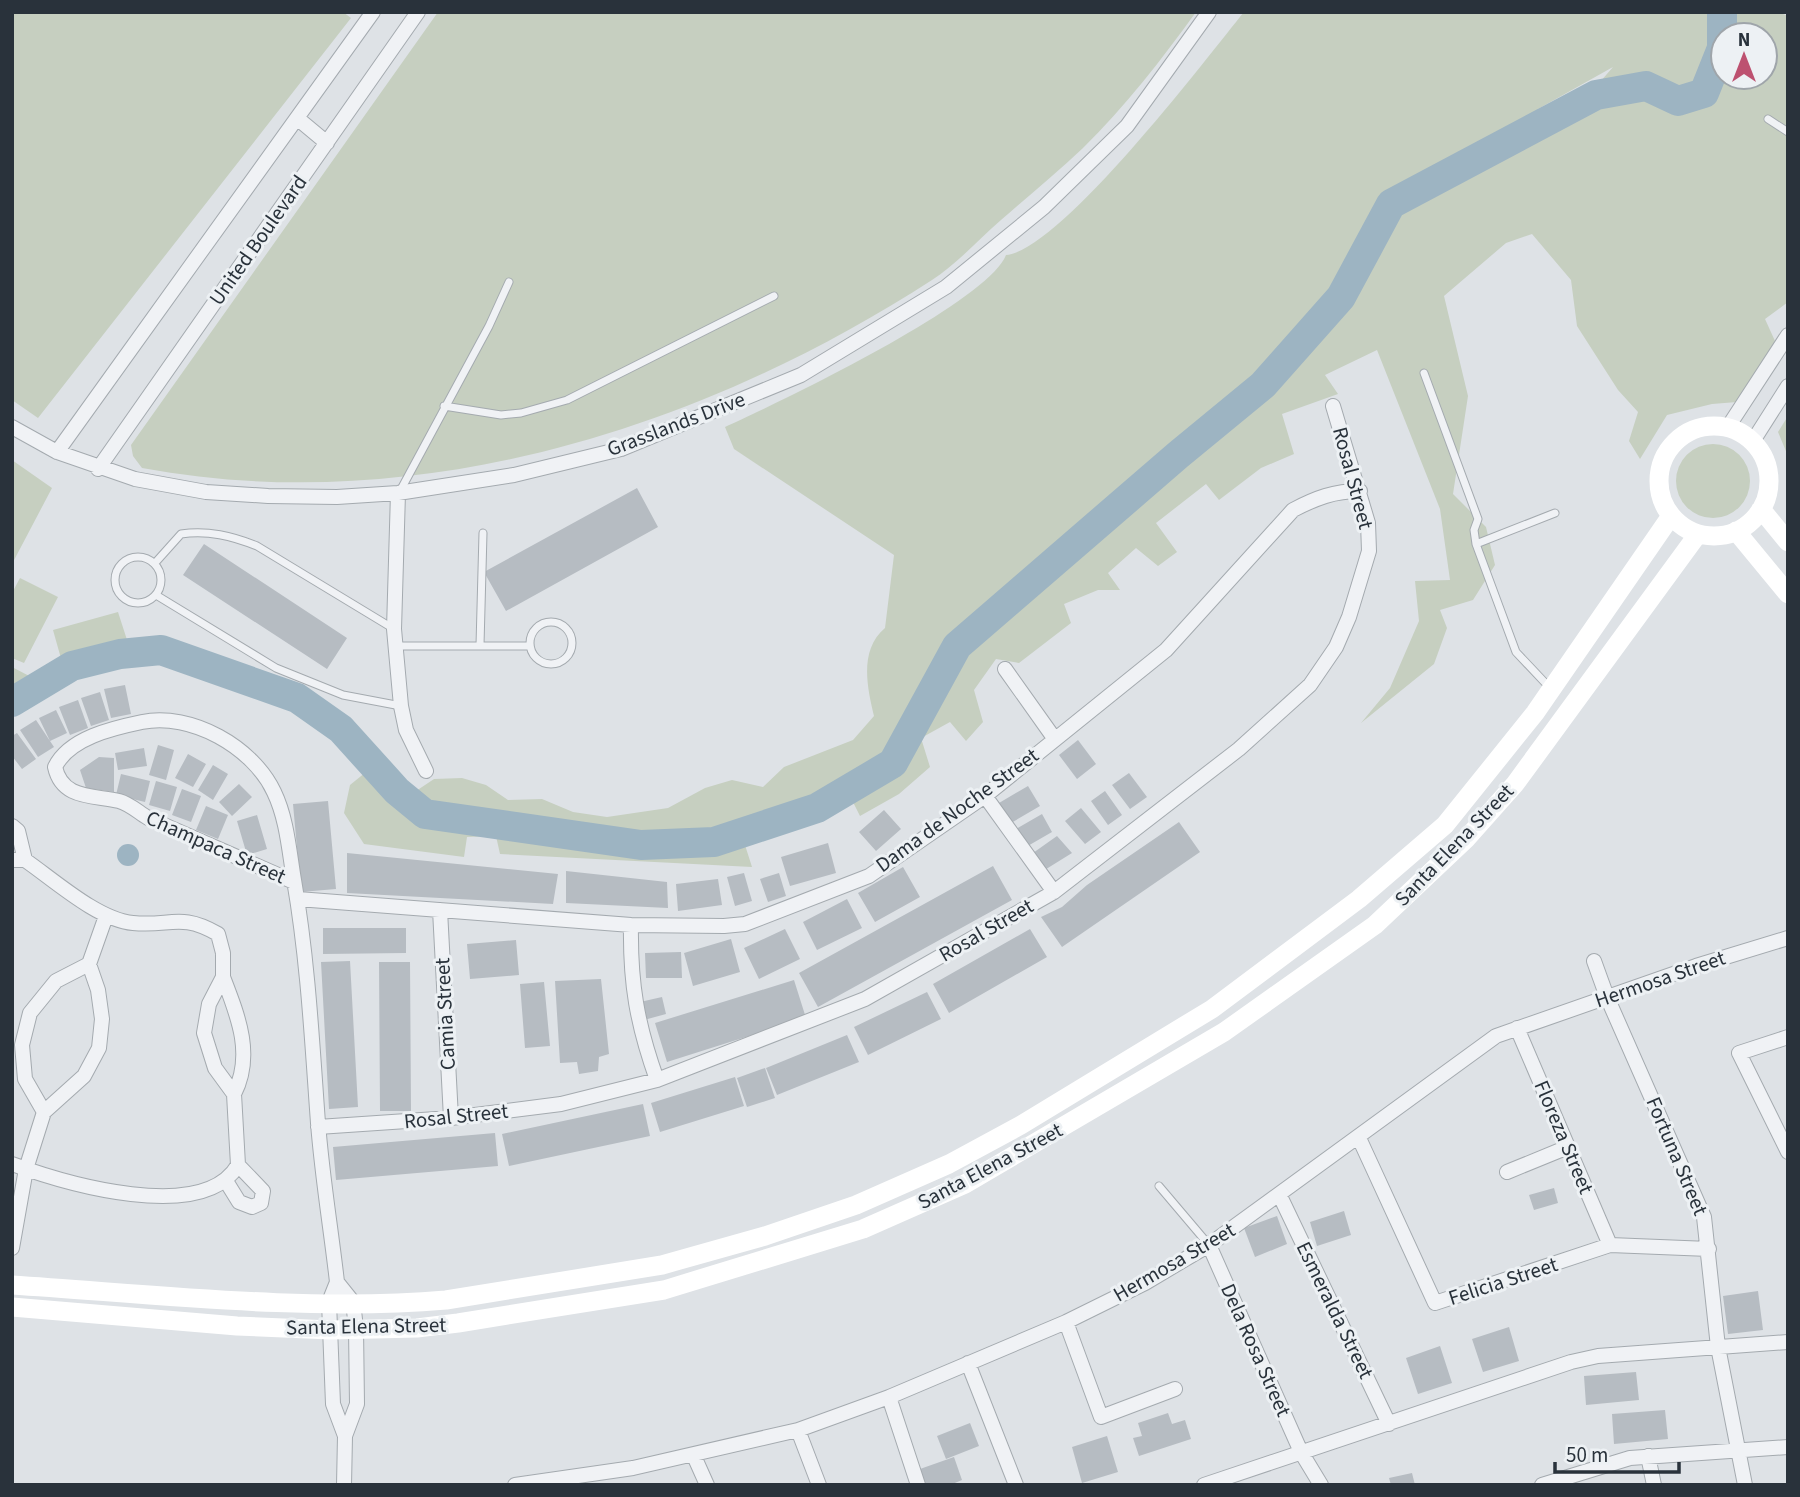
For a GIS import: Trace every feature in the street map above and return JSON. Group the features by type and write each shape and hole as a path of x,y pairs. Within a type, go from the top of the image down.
{"street":[{"name":"United Boulevard","path":"57,452 373,12"},
{"name":"United Boulevard","path":"98,469 418,12"},
{"name":"Grasslands Drive","path":"12,427 57,452 98,469 135,479 206,492 337,497 398,493 514,475 621,449 801,375 946,287 1044,206 1127,126 1209,12"},
{"path":"297,118 327,143"},
{"path":"1728,427 1788,335"},
{"path":"1753,442 1788,386"},
{"name":"Rosal Street","path":"318,1127 451,1118 561,1104 657,1080 865,999 1054,891 1239,749 1310,685 1336,647 1349,617 1369,551 1368,523 1333,406"},
{"path":"1714,425 1728,427 1753,442 1768,469 1769,490 1761,509 1750,522 1736,531 1717,536 1698,534 1671,516 1664,505 1658,477 1667,451 1687,432 1714,425"},
{"name":"Dama de Noche Street","path":"298,899 631,925 703,927 745,924 869,876 985,796 1166,650 1293,510 1339,491 1360,491"},
{"path":"398,493 394,629 401,706 406,730 426,771"},
{"path":"1761,509 1788,542"},
{"name":"Santa Elena Street","path":"12,1284 258,1301 410,1303 446,1300 662,1265 765,1237 856,1205 949,1164 1021,1125 1212,1009 1359,899 1445,825 1552,690 1671,516"},
{"path":"1736,531 1788,594"},
{"name":"Santa Elena Street","path":"12,1307 237,1326 331,1330 416,1328 458,1323 664,1290 863,1229 965,1184 1224,1032 1375,925 1467,838 1515,784 1698,534"},
{"path":"1005,669 1054,738"},
{"name":"Champaca Street","path":"148,721 185,724 219,737 252,759 274,791 287,832 295,882 148,818 131,805 77,795 57,777 55,767 59,757 108,729 148,721"},
{"path":"985,796 1054,891"},
{"path":"12,825 18,831 19,860 106,916 133,923 182,920 203,925 218,934 223,953 223,977 241,1027 244,1056 241,1080 234,1094 238,1165 226,1181 206,1191 130,1194 75,1184 19,1167"},
{"path":"295,882 307,961 318,1127 337,1282 329,1302 332,1404 345,1436"},
{"name":"Camia Street","path":"440,910 451,1118"},
{"path":"12,1248 19,1167 44,1112 84,1076 99,1048 100,1010 89,964 106,916"},
{"path":"631,925 633,1000 641,1036 657,1080"},
{"name":"Hermosa Street","path":"514,1485 694,1456 798,1430 888,1397 1066,1322 1144,1283 1209,1245 1359,1138 1476,1048 1517,1028 1788,938"},
{"name":"Fortuna Street","path":"1594,961 1607,997 1704,1217 1718,1347 1745,1485"},
{"path":"44,1112 25,1079 22,1045 30,1013 57,981 89,964"},
{"path":"223,977 209,1004 204,1033 215,1068 234,1094"},
{"name":"Floreza Street","path":"1517,1028 1610,1245"},
{"path":"1788,1037 1739,1053 1788,1152"},
{"name":"Felicia Street","path":"1359,1138 1435,1303 1610,1245 1709,1249"},
{"path":"1507,1172 1568,1147"},
{"path":"226,1181 239,1202 252,1207 261,1203 263,1191 238,1165"},
{"name":"Esmeralda Street","path":"1280,1196 1390,1424"},
{"name":"Dela Rosa Street","path":"1209,1245 1301,1452 1321,1485"},
{"path":"337,1282 353,1302 356,1328 357,1404 345,1436 344,1485"},
{"path":"1066,1322 1101,1418 1175,1390"},
{"path":"1204,1485 1598,1356 1788,1342"},
{"path":"968,1363 1016,1485"},
{"path":"888,1397 918,1485"},
{"path":"798,1430 819,1485"},
{"path":"1542,1485 1616,1462 1648,1456 1788,1447"},
{"path":"694,1456 707,1485"},
{"path":"1648,1456 1654,1485"}],"lane":[{"path":"1768,119 1788,132"},
{"path":"398,493 489,326 509,282"},
{"path":"444,406 501,415 522,413 567,400 774,296"},
{"path":"1424,373 1478,519 1474,530 1476,544 1516,652 1552,690"},
{"path":"1476,544 1555,513"},
{"path":"155,563 181,534 199,531 240,539 257,546 394,629"},
{"path":"480,645 483,533"},
{"path":"134,556 145,557 155,563 161,573 161,584 156,595 147,602 125,600 117,591 114,580 116,569 123,560 134,556"},
{"path":"156,595 276,668 343,695 401,706"},
{"path":"549,622 567,629 572,641 570,654 553,665 535,658 530,646 532,633 549,622"},
{"path":"396,646 530,646"},
{"name":"Dela Rosa Street","path":"1159,1186 1209,1245"}],"green space":[{"path":"12,12 343,12 351,18 38,418 12,400"},
{"path":"438,12 1196,12 1099,132 950,267 843,333 750,379 653,418 554,449 452,470 349,481 245,481 142,468 133,456 131,445"},
{"path":"1244,12 1778,12 1788,16 1788,302 1765,319 1775,341 1737,402 1712,404 1667,415 1640,459 1629,441 1638,412 1618,390 1577,326 1571,280 1532,234 1506,243 1444,296 1468,396 1453,494 1486,527 1495,565 1473,600 1440,610 1447,628 1434,664 1361,723 1390,688 1419,621 1415,581 1450,580 1440,509 1377,350 1325,375 1338,394 1282,414 1294,454 1261,468 1219,500 1206,484 1156,523 1177,552 1158,566 1136,548 1108,573 1120,590 1098,590 1064,604 1071,623 1019,663 996,659 974,690 983,722 966,741 950,722 921,738 930,767 899,794 860,816 853,802 820,818 745,845 752,867 500,854 496,836 467,837 464,857 364,844 344,813 350,785 366,772 416,791 434,779 462,778 486,785 508,800 542,799 573,812 607,817 668,808 705,788 732,780 763,787 784,767 853,740 874,716 869,693 868,658 871,647 885,628 894,555 734,449 725,427 879,350 962,299 991,275 1006,255 1030,245 1061,222 1095,189 1166,109","holes":["1613,67 1600,82 1538,110"]},
{"path":"1788,416 1788,456 1778,432"},
{"path":"1713,444 1727,447 1739,455 1747,467 1750,481 1747,495 1739,507 1727,515 1713,518 1699,515 1687,507 1679,495 1676,481 1679,467 1687,455 1699,447"},
{"path":"12,460 52,488 12,564"},
{"path":"20,578 58,597 24,663 12,658 12,593"},
{"path":"118,612 128,643 62,662 53,630"},
{"path":"12,667 35,679 12,694"}],"water":[{"path":"128,844 136,847 139,855 136,863 128,866 120,863 117,855 120,847"}],"building":[{"path":"637,488 658,527 506,611 484,572"},
{"path":"204,544 347,638 327,669 183,575"},
{"path":"125,685 131,714 111,718 104,689"},
{"path":"100,692 109,720 91,726 81,698"},
{"path":"78,700 88,728 70,735 59,707"},
{"path":"56,710 67,733 50,741 39,718"},
{"path":"36,720 54,747 38,757 20,730"},
{"path":"17,733 36,759 22,769 12,756 12,736"},
{"path":"1078,740 1096,764 1077,779 1059,755"},
{"path":"158,745 174,750 166,780 149,775"},
{"path":"144,748 147,766 118,770 115,753"},
{"path":"188,754 206,764 193,787 175,778"},
{"path":"99,757 114,758 114,792 86,788 80,770"},
{"path":"213,765 228,774 213,800 198,790"},
{"path":"1129,773 1147,797 1130,809 1112,785"},
{"path":"121,774 150,781 145,802 116,795"},
{"path":"156,781 177,787 170,811 149,805"},
{"path":"239,784 252,797 232,816 219,802"},
{"path":"1028,786 1040,806 1011,823 999,803"},
{"path":"182,789 201,796 191,822 172,815"},
{"path":"1105,791 1122,815 1108,825 1091,801"},
{"path":"328,801 336,889 301,892 293,804"},
{"path":"206,806 228,815 218,839 196,830"},
{"path":"1081,808 1101,832 1085,844 1065,821"},
{"path":"884,810 901,829 876,851 859,832"},
{"path":"1042,814 1052,832 1026,847 1016,829"},
{"path":"257,815 267,849 247,855 237,821"},
{"path":"1179,822 1200,852 1062,947 1041,917 1062,907 1087,885"},
{"path":"1057,836 1072,853 1043,871 1033,853"},
{"path":"828,843 836,873 790,886 781,857"},
{"path":"347,853 558,874 553,904 347,893"},
{"path":"993,866 1012,900 818,1007 799,973"},
{"path":"903,867 920,897 875,922 858,893"},
{"path":"566,871 667,882 668,908 566,903"},
{"path":"744,873 752,901 735,906 727,877"},
{"path":"779,873 786,896 768,902 760,879"},
{"path":"718,879 722,905 678,911 676,884"},
{"path":"847,899 862,928 817,950 803,922"},
{"path":"323,928 406,928 406,953 323,954"},
{"path":"785,929 800,959 759,979 744,948"},
{"path":"1030,929 1047,957 949,1013 933,984"},
{"path":"731,939 740,972 693,986 684,953"},
{"path":"516,940 519,975 470,979 467,944"},
{"path":"681,952 682,978 646,978 645,953"},
{"path":"350,961 358,1107 329,1109 321,962"},
{"path":"379,962 410,962 411,1111 380,1111"},
{"path":"601,979 609,1054 599,1057 598,1071 579,1074 577,1062 560,1063 555,981"},
{"path":"794,980 806,1018 667,1062 655,1023"},
{"path":"544,982 550,1046 525,1048 520,984"},
{"path":"927,992 941,1019 868,1055 854,1027"},
{"path":"662,997 666,1014 644,1020 640,1002"},
{"path":"847,1035 859,1062 777,1095 766,1068"},
{"path":"765,1068 775,1098 747,1107 737,1078"},
{"path":"735,1077 744,1106 660,1132 651,1103"},
{"path":"643,1104 650,1136 509,1166 502,1134"},
{"path":"495,1133 498,1166 336,1180 333,1147"},
{"path":"1554,1188 1558,1203 1534,1210 1529,1195"},
{"path":"1344,1211 1351,1235 1317,1246 1310,1222"},
{"path":"1277,1216 1287,1244 1255,1257 1244,1228"},
{"path":"1758,1291 1763,1330 1728,1334 1723,1296"},
{"path":"1509,1327 1519,1361 1483,1372 1472,1339"},
{"path":"1440,1346 1452,1383 1418,1394 1406,1358"},
{"path":"1636,1372 1639,1400 1586,1405 1584,1376"},
{"path":"1665,1410 1668,1439 1614,1444 1612,1414"},
{"path":"1168,1413 1172,1424 1185,1420 1191,1439 1139,1456 1133,1438 1142,1436 1138,1423"},
{"path":"970,1423 979,1446 946,1459 937,1436"},
{"path":"1107,1436 1118,1472 1082,1483 1072,1447"},
{"path":"954,1457 962,1480 950,1485 926,1485 920,1469"},
{"path":"1412,1473 1415,1485 1391,1485 1389,1478"}],"waterway":[{"path":"12,702 72,666 120,654 161,650 297,698 341,729 397,791 425,814 641,845 714,842 817,808 893,763 957,646 1263,385 1341,297 1391,204 1596,95 1646,86 1678,101 1704,93 1722,48 1722,12"}]}
